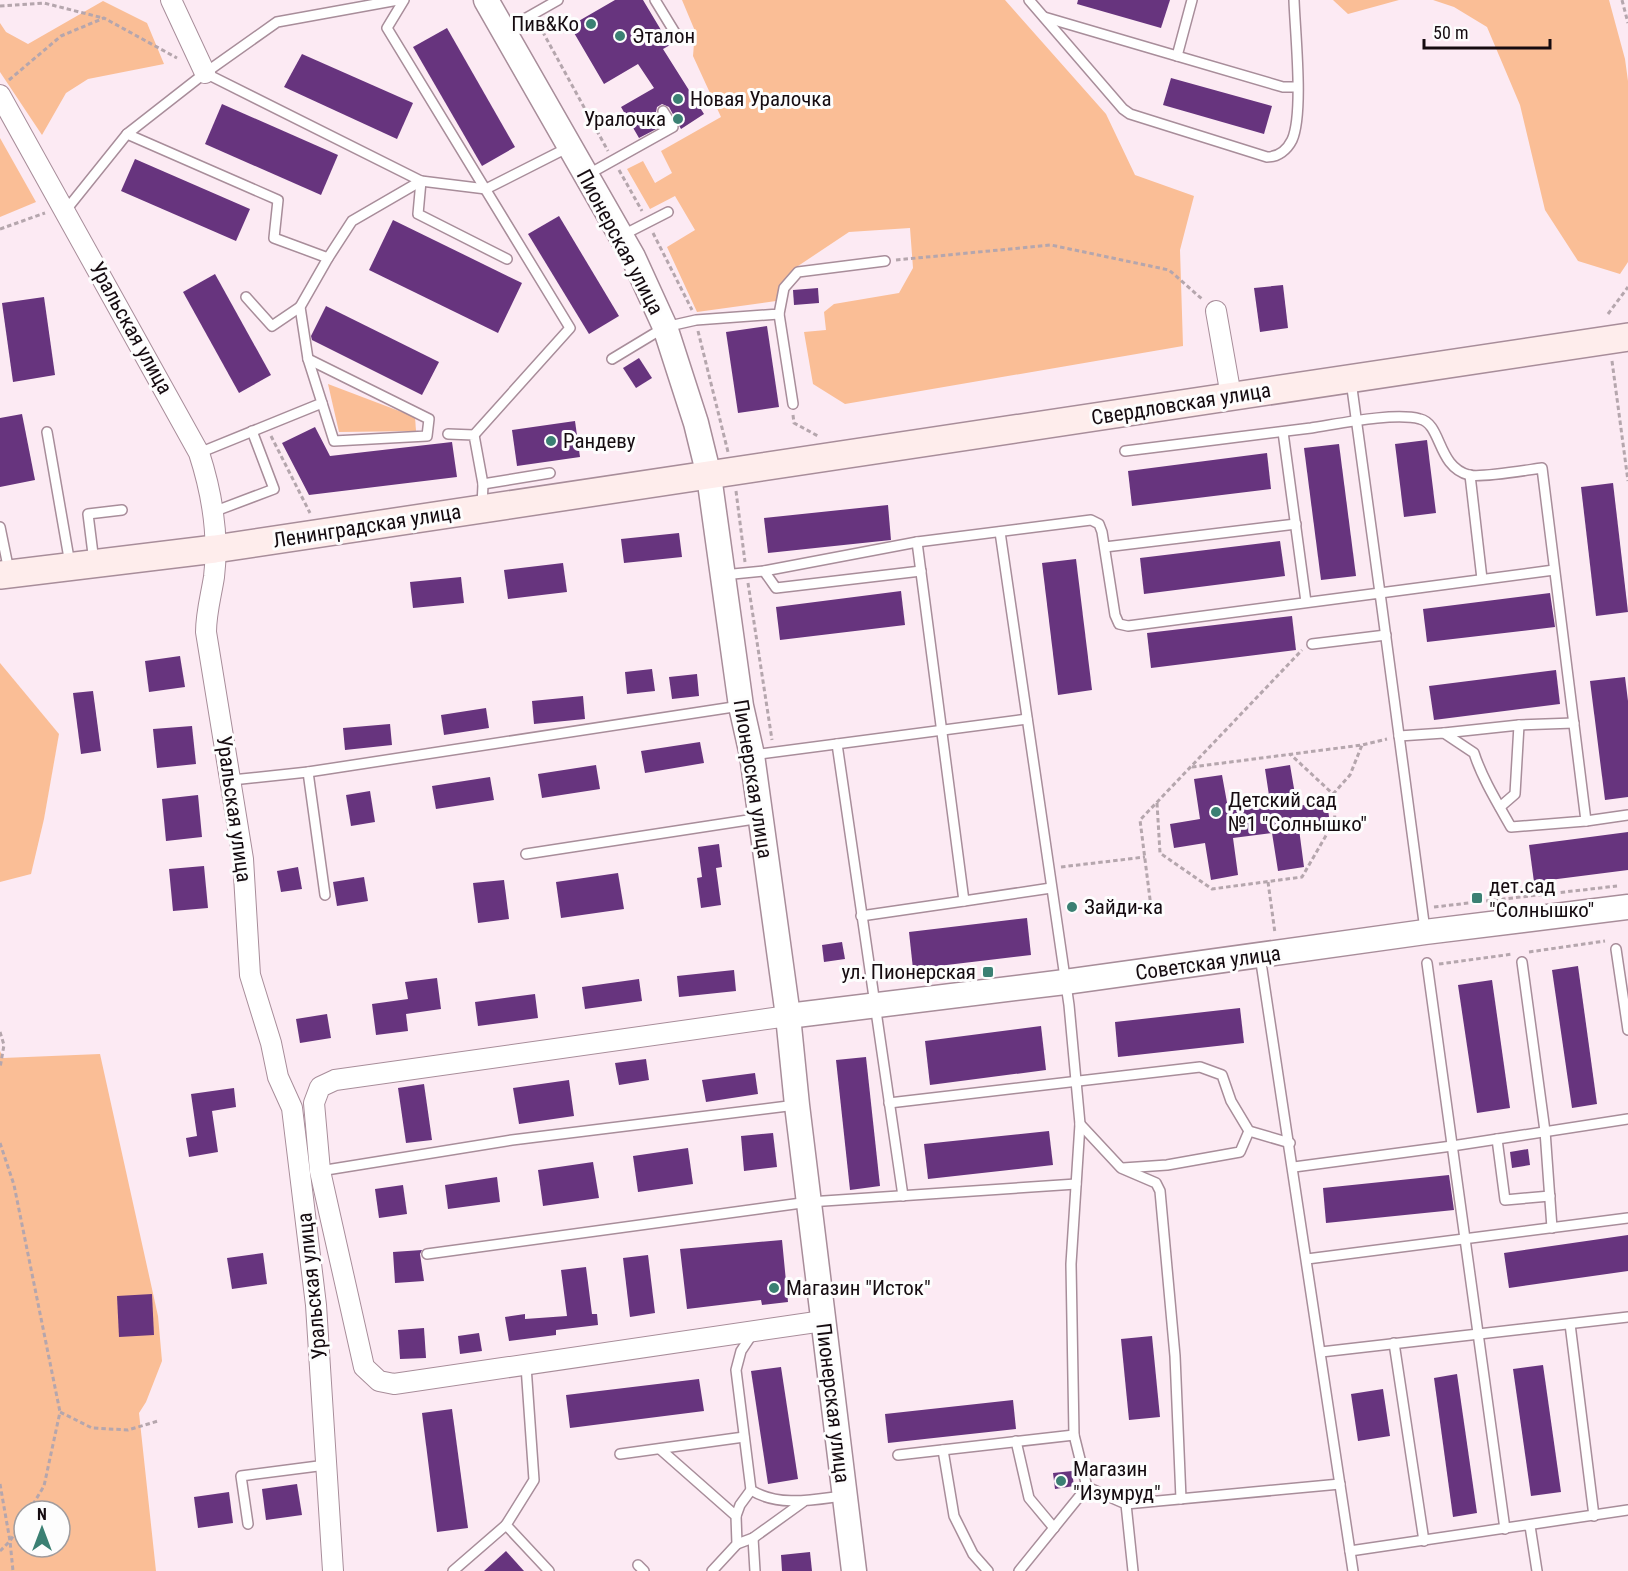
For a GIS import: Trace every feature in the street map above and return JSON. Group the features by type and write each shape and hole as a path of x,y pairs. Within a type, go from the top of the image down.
{"main road":[{"name":"Свердловская улица","path":"721,474 1231,396 1619,345"},
{"name":"Ленинградская улица","path":"5,574 215,549 482,496 721,474"}],"street":[{"path":"171,0 205,73"},
{"name":"Пионерская улица","path":"486,0 633,257 665,327 696,423 721,474 723,575 741,706 752,755 788,1016 854,1571"},
{"name":"Уральская улица","path":"4,87 66,210 200,453 210,488 215,549 214,576 206,617 206,632 232,780 243,859 250,975 271,1044 278,1077 292,1108 316,1305 333,1571"},
{"path":"1216,311 1231,396"},
{"name":"Советская улица","path":"788,1016 1065,982 1425,932 1628,907"},
{"path":"788,1016 335,1080 320,1087 314,1103 320,1171 364,1367 380,1381 394,1384 823,1321"},
{"path":"292,1108 301,1108 314,1103"}],"lane":[{"path":"66,210 127,134 205,73 277,22 398,0"},
{"path":"405,0 387,28 570,328 474,435 482,496 550,473"},
{"path":"504,31 558,0"},
{"path":"656,0 677,36"},
{"path":"1029,0 1044,17 1058,26 1130,114 1267,157 1280,154 1286,149 1292,140 1297,112 1294,0"},
{"path":"1177,56 1192,0"},
{"path":"1058,26 1177,56 1283,87 1297,87"},
{"path":"205,73 421,182 486,189 569,147"},
{"path":"586,176 673,127 663,111"},
{"path":"127,134 278,200 274,238 328,258"},
{"path":"246,297 272,326 300,307 352,221 421,182"},
{"path":"421,182 418,214 507,259"},
{"path":"620,236 669,212"},
{"path":"793,404 779,314 784,288 798,272 885,261"},
{"path":"300,307 308,359 334,441 428,436 429,419 308,359"},
{"path":"612,359 665,327 696,320 779,314"},
{"path":"1350,379 1425,932"},
{"path":"200,453 322,402"},
{"path":"1125,451 1383,418 1422,419 1430,426 1446,459 1456,469 1470,476 1542,468 1586,821"},
{"path":"213,512 274,489 252,431"},
{"path":"47,432 82,565"},
{"path":"1284,432 1306,602"},
{"path":"448,434 474,435"},
{"path":"1470,476 1482,579"},
{"path":"82,565 88,514 122,510"},
{"path":"723,575 764,571 917,542 1091,520 1099,524 1105,547 1115,615 1119,624 1128,626 1554,570"},
{"path":"1105,547 1296,524"},
{"path":"0,528 2,527 5,574"},
{"path":"1000,532 1069,1005 1080,1124 1071,1264 1074,1435 1087,1487"},
{"path":"917,542 964,901"},
{"path":"764,571 776,588 921,571"},
{"path":"1309,646 1386,635"},
{"path":"232,780 308,772 741,706"},
{"path":"752,755 1026,719"},
{"path":"1399,736 1519,725 1574,723"},
{"path":"1500,807 1515,794 1519,725"},
{"path":"1444,733 1474,753 1480,772 1511,827 1628,815"},
{"path":"837,744 903,1196"},
{"path":"308,772 325,895"},
{"path":"526,854 761,818"},
{"path":"861,916 1051,888"},
{"path":"1615,944 1628,1030"},
{"path":"1260,956 1353,1571"},
{"path":"1521,962 1545,1131 1552,1228"},
{"path":"1427,963 1505,1529"},
{"path":"889,1104 1200,1067 1222,1075 1231,1101 1249,1131 1290,1143"},
{"path":"320,1171 512,1140 797,1105"},
{"path":"1293,1167 1628,1119"},
{"path":"1080,1124 1121,1168 1156,1183 1160,1191 1175,1356 1181,1499"},
{"path":"1121,1168 1167,1166 1240,1152 1249,1131"},
{"path":"1497,1139 1505,1200 1550,1196"},
{"path":"427,1254 809,1202 1076,1184"},
{"path":"1307,1259 1628,1218"},
{"path":"1321,1352 1628,1317"},
{"path":"1570,1324 1594,1516"},
{"path":"737,1544 736,1516 740,1504 751,1490 736,1370 741,1351 755,1330"},
{"path":"1394,1343 1424,1540"},
{"path":"453,1571 506,1524 534,1480 526,1366"},
{"path":"898,1455 1074,1435"},
{"path":"620,1454 744,1437"},
{"path":"1016,1442 1029,1498 1053,1528"},
{"path":"660,1449 736,1516"},
{"path":"943,1450 954,1515 973,1554 988,1571"},
{"path":"248,1524 241,1476 326,1465"},
{"path":"1087,1487 1126,1504 1340,1484"},
{"path":"1019,1571 1087,1487"},
{"path":"751,1490 760,1496 788,1501 845,1496"},
{"path":"712,1571 737,1544 753,1538 803,1501"},
{"path":"1126,1504 1133,1571"},
{"path":"1350,1551 1628,1510"},
{"path":"506,1524 549,1571"},
{"path":"1530,1526 1537,1571"},
{"path":"753,1538 755,1571"}],"path":[{"path":"1622,0 1628,23"},
{"path":"0,6 44,3 104,18 205,73"},
{"path":"4,87 61,36 104,18"},
{"path":"0,229 45,213"},
{"path":"885,261 1051,245 1169,270 1216,311"},
{"path":"1608,314 1628,287"},
{"path":"1619,345 1628,481"},
{"path":"793,404 794,423 819,436 823,458"},
{"path":"265,425 312,517"},
{"path":"1152,915 1140,820 1309,646"},
{"path":"1190,768 1362,745 1399,736"},
{"path":"1333,794 1350,775 1362,745"},
{"path":"1156,803 1160,853 1212,890 1302,877 1335,820 1333,794 1290,754"},
{"path":"1048,868 1145,857"},
{"path":"1268,882 1276,938"},
{"path":"1434,907 1628,885"},
{"path":"1438,964 1615,944"},
{"path":"0,1032 4,1046 0,1068"},
{"path":"0,1143 14,1185 60,1412 44,1486 36,1499"},
{"path":"60,1412 92,1428 128,1430 158,1421"},
{"path":"0,1484 13,1571"},
{"path":"0,1551 12,1538"}],"shaded area":[{"path":"682,0 1005,0 1106,114 1135,175 1194,196 1180,250 1183,346 845,404 813,384 804,332 826,330 824,312 834,304 899,293 913,268 910,228 849,232 798,266 776,301 697,312 667,247 695,230 675,196 650,209 627,169 643,161 655,183 672,173 661,151 721,117 693,56 695,31"},
{"path":"1333,0 1399,0 1348,14"},
{"path":"1433,0 1609,0 1625,59 1628,81 1628,262 1620,274 1578,261 1545,210 1520,105 1487,27 1454,7"},
{"path":"103,1 147,23 164,64 88,79 66,93 42,135 0,72 0,23 6,32 28,44"},
{"path":"0,138 36,202 0,217"},
{"path":"328,384 415,417 416,431 339,432"},
{"path":"0,663 59,734 44,819 31,874 0,882"},
{"path":"0,1051 3,1058 100,1054 158,1316 162,1361 146,1402 139,1413 156,1571 0,1571"}],"building":[{"path":"615,0 643,0 670,45 663,49 704,114 681,129 669,107 662,104 657,107 656,112 664,125 639,138 621,107 654,88 638,64 604,84 570,26"},
{"path":"1078,0 1170,0 1161,28 1077,4"},
{"path":"447,28 515,147 482,166 413,47"},
{"path":"302,54 413,103 397,139 284,87"},
{"path":"1171,78 1272,106 1264,134 1163,105"},
{"path":"222,104 338,155 321,195 205,144"},
{"path":"135,159 250,209 236,241 121,191"},
{"path":"559,216 619,316 589,334 528,234"},
{"path":"393,220 522,283 498,333 369,270"},
{"path":"215,274 271,375 239,393 183,292"},
{"path":"1283,285 1288,328 1260,332 1254,288"},
{"path":"818,288 819,303 794,305 793,290"},
{"path":"44,297 55,375 13,382 2,303"},
{"path":"326,306 439,362 422,395 312,340 311,336"},
{"path":"767,326 779,407 738,413 726,332"},
{"path":"639,358 652,378 636,388 623,368"},
{"path":"22,414 35,480 0,487 0,418"},
{"path":"575,421 580,457 517,466 512,430"},
{"path":"315,427 330,456 452,442 457,477 309,495 282,443"},
{"path":"1427,440 1436,513 1404,517 1395,444"},
{"path":"1339,444 1356,576 1321,580 1304,448"},
{"path":"1267,453 1271,489 1132,506 1128,471"},
{"path":"1613,483 1628,612 1596,616 1581,487"},
{"path":"888,505 891,540 768,553 764,518"},
{"path":"679,533 682,557 624,563 621,539"},
{"path":"1280,541 1285,576 1144,594 1140,558"},
{"path":"1076,559 1092,690 1058,695 1042,563"},
{"path":"563,563 567,592 508,599 504,570"},
{"path":"461,577 464,603 413,608 410,582"},
{"path":"901,591 905,625 780,640 776,607"},
{"path":"1550,593 1555,627 1427,642 1423,609"},
{"path":"1292,616 1296,650 1151,668 1147,633"},
{"path":"180,656 185,687 149,692 145,661"},
{"path":"652,669 655,691 627,694 625,672"},
{"path":"1556,670 1560,704 1434,720 1429,686"},
{"path":"697,674 699,696 672,699 669,677"},
{"path":"1625,677 1628,701 1628,797 1605,800 1590,681"},
{"path":"93,691 101,751 81,754 73,693"},
{"path":"583,696 585,719 534,724 532,701"},
{"path":"486,708 489,728 444,735 441,715"},
{"path":"390,724 392,745 345,750 343,728"},
{"path":"192,726 196,764 157,768 153,729"},
{"path":"700,742 704,763 645,773 641,751"},
{"path":"596,765 600,789 542,798 538,774"},
{"path":"1290,765 1297,806 1327,802 1330,824 1299,829 1304,867 1278,871 1272,833 1233,838 1238,875 1211,880 1205,843 1174,848 1170,824 1200,819 1194,779 1222,775 1228,808 1270,802 1265,769"},
{"path":"490,777 494,800 436,809 432,786"},
{"path":"370,791 375,822 351,826 346,795"},
{"path":"198,795 202,837 166,841 162,799"},
{"path":"1628,832 1628,870 1534,882 1529,845"},
{"path":"719,844 722,867 716,868 721,905 701,908 697,878 702,877 698,847"},
{"path":"204,866 208,908 173,911 169,869"},
{"path":"298,867 302,889 281,892 277,871"},
{"path":"618,873 624,909 561,918 556,882"},
{"path":"364,877 368,901 337,906 333,882"},
{"path":"504,880 509,919 478,923 473,883"},
{"path":"1027,918 1031,955 913,969 909,932"},
{"path":"842,942 845,959 824,962 822,945"},
{"path":"1578,966 1597,1104 1572,1108 1552,970"},
{"path":"734,970 736,991 679,997 677,976"},
{"path":"437,978 441,1009 406,1014 408,1031 376,1035 372,1004 408,999 405,982"},
{"path":"639,979 642,1001 585,1009 582,987"},
{"path":"1492,980 1510,1108 1477,1113 1458,985"},
{"path":"535,994 538,1018 478,1026 475,1002"},
{"path":"1240,1008 1244,1043 1118,1057 1115,1022"},
{"path":"327,1014 331,1038 300,1043 296,1019"},
{"path":"1041,1026 1046,1070 930,1085 925,1041"},
{"path":"866,1057 880,1186 850,1190 836,1060"},
{"path":"646,1059 649,1080 619,1085 615,1063"},
{"path":"755,1073 758,1094 706,1102 702,1080"},
{"path":"569,1080 574,1116 519,1124 513,1088"},
{"path":"424,1084 432,1140 406,1143 398,1088"},
{"path":"234,1088 236,1107 212,1111 218,1152 189,1157 186,1138 197,1136 191,1094"},
{"path":"1049,1131 1053,1165 928,1179 924,1144"},
{"path":"773,1133 777,1167 744,1171 741,1136"},
{"path":"688,1148 693,1184 638,1192 633,1156"},
{"path":"1528,1149 1530,1165 1512,1168 1510,1152"},
{"path":"593,1162 599,1198 543,1206 538,1170"},
{"path":"1449,1175 1454,1210 1326,1223 1323,1188"},
{"path":"497,1177 500,1202 448,1209 445,1185"},
{"path":"403,1185 407,1214 379,1218 375,1189"},
{"path":"1628,1235 1628,1271 1509,1288 1504,1253"},
{"path":"782,1240 788,1302 762,1305 761,1300 687,1309 680,1249"},
{"path":"422,1250 420,1254 424,1281 395,1283 393,1252"},
{"path":"263,1253 267,1284 232,1289 227,1258"},
{"path":"648,1255 655,1313 630,1317 623,1258"},
{"path":"586,1267 592,1314 597,1314 598,1325 556,1330 556,1335 509,1341 505,1317 525,1314 525,1319 567,1316 561,1270"},
{"path":"152,1294 154,1335 119,1337 117,1296"},
{"path":"424,1328 426,1358 400,1359 398,1330"},
{"path":"479,1333 482,1351 460,1354 458,1336"},
{"path":"1152,1336 1160,1417 1129,1420 1121,1339"},
{"path":"1543,1365 1561,1492 1531,1496 1513,1369"},
{"path":"781,1367 798,1479 768,1484 751,1371"},
{"path":"1457,1374 1477,1513 1453,1517 1434,1378"},
{"path":"699,1379 704,1411 570,1428 566,1395"},
{"path":"1383,1389 1390,1436 1358,1441 1351,1394"},
{"path":"1013,1400 1016,1429 888,1443 885,1414"},
{"path":"452,1409 468,1528 437,1532 422,1413"},
{"path":"1072,1471 1074,1486 1055,1489 1053,1473"},
{"path":"297,1484 302,1515 266,1520 262,1489"},
{"path":"229,1492 233,1523 198,1528 194,1497"},
{"path":"506,1551 524,1571 484,1571"},
{"path":"810,1552 812,1571 782,1571 781,1555"}],"place":[{"name":"Пив&Ко","path":"591,24"},
{"name":"Эталон","path":"620,36"},
{"name":"Новая Уралочка","path":"678,99"},
{"name":"Уралочка","path":"678,119"},
{"name":"Рандеву","path":"551,441"},
{"name":"Детский сад №1 \"Солнышко\"","path":"1216,812"},
{"name":"дет.сад \"Солнышко\"","path":"1477,898"},
{"name":"Зайди-ка","path":"1072,907"},
{"name":"ул. Пионерская","path":"988,972"},
{"name":"Магазин \"Исток\"","path":"774,1288"},
{"name":"Магазин \"Изумруд\"","path":"1061,1481"}]}
